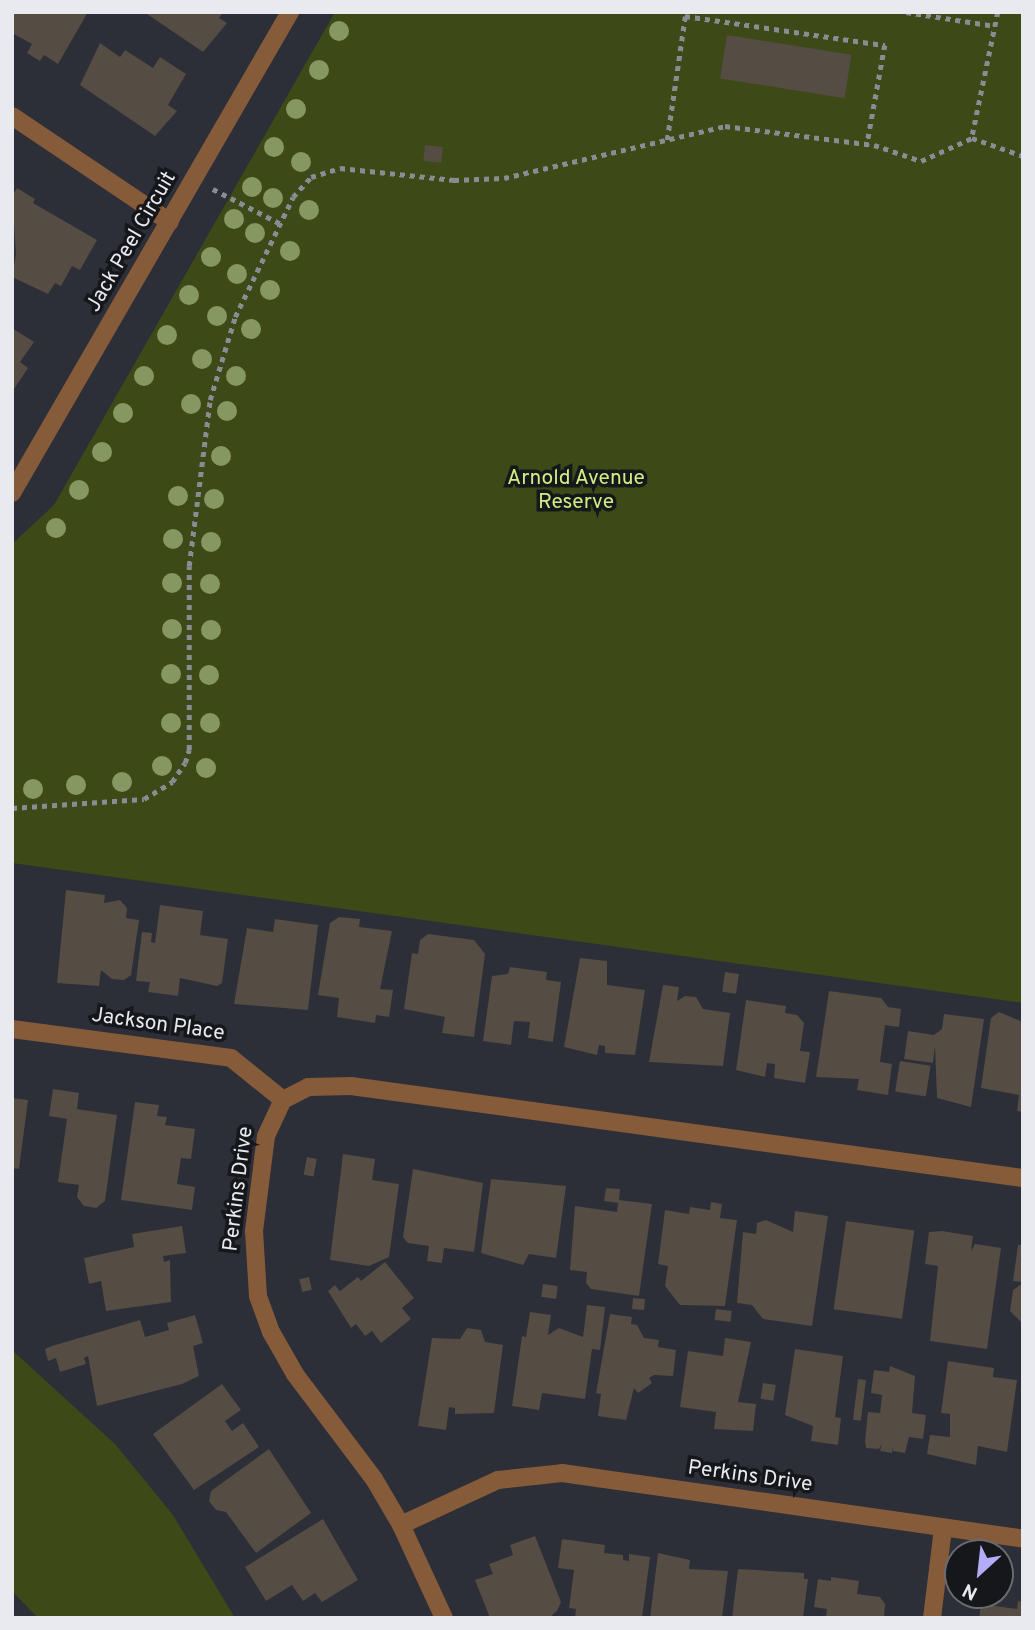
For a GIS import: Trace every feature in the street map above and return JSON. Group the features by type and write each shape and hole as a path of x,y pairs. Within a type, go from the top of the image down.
{"street":[{"name":"Jack Peel Circuit","path":"12,493 290,12"},
{"path":"12,116 170,222"},
{"name":"Jackson Place","path":"12,1029 231,1058 282,1100"},
{"path":"282,1100 308,1087 351,1086 1023,1178"},
{"name":"Perkins Drive","path":"282,1100 266,1136 254,1231 258,1296 271,1332 295,1374 374,1479 401,1525 498,1480 562,1473 1023,1539"},
{"path":"401,1525 444,1618"},
{"path":"932,1618 943,1528"}],"path":[{"path":"905,12 995,26"},
{"path":"972,138 998,12"},
{"path":"667,140 685,14 885,45 867,145"},
{"path":"12,808 144,799 172,782 185,763 189,750 189,566 210,400 235,317 301,186 330,169 480,180 527,174 725,126 867,145 921,161 972,138 1023,156"},
{"path":"209,187 281,224"}],"green space":[{"name":"Arnold Avenue Reserve","path":"335,12 1023,12 1023,1003 12,863 12,544 54,505"},
{"path":"12,1350 115,1444 173,1515 235,1618 38,1618 12,1591"}],"building":[{"path":"12,12 88,12 58,64 44,55 40,61 27,53 32,44 12,33"},
{"path":"144,12 223,12 219,18 227,23 203,52"},
{"path":"727,35 851,55 845,98 720,78"},
{"path":"100,43 120,57 125,50 153,68 160,57 186,74 168,105 177,111 155,136 80,85"},
{"path":"425,145 443,147 441,163 423,161"},
{"path":"17,188 35,199 33,203 97,240 80,270 72,266 61,286 55,283 48,294 12,277 16,254 12,196"},
{"path":"12,328 34,342 20,362 28,368 12,392"},
{"path":"66,890 105,895 104,903 120,900 127,908 126,918 139,920 131,975 124,980 112,979 101,970 99,986 57,983"},
{"path":"160,905 203,911 200,935 228,939 222,983 217,986 180,978 178,996 148,992 150,982 136,981 142,932 152,933 151,942 155,943"},
{"path":"339,917 360,919 359,927 392,931 380,989 393,990 389,1017 376,1015 375,1023 337,1017 339,998 318,995 330,923"},
{"path":"275,919 318,925 308,1010 234,1004 247,928 273,932"},
{"path":"428,934 474,940 485,954 474,1037 442,1033 445,1017 404,1009 412,953 418,954 420,940"},
{"path":"580,958 607,961 607,985 645,990 635,1055 605,1053 605,1046 599,1045 597,1055 564,1047"},
{"path":"510,967 547,972 546,980 561,982 553,1042 528,1038 530,1022 514,1021 511,1045 483,1041 492,976 508,974"},
{"path":"725,972 739,974 736,994 722,992"},
{"path":"663,985 679,987 677,1001 685,996 696,997 703,1009 730,1013 723,1066 649,1062"},
{"path":"829,991 881,998 888,1007 901,1009 899,1027 885,1025 880,1062 892,1064 888,1095 857,1090 859,1079 816,1077"},
{"path":"746,1000 786,1006 785,1013 797,1015 804,1023 800,1051 810,1052 805,1083 774,1078 775,1064 767,1063 765,1077 736,1070"},
{"path":"999,1012 1023,1022 1023,1112 1017,1111 1019,1095 981,1088 991,1018"},
{"path":"944,1014 984,1019 971,1107 937,1098 935,1046 933,1063 904,1059 908,1031 934,1035 942,1029"},
{"path":"900,1061 931,1066 926,1096 895,1092"},
{"path":"53,1089 79,1093 77,1109 117,1115 105,1201 96,1208 84,1206 77,1197 79,1185 58,1182 67,1119 49,1116"},
{"path":"12,1098 28,1100 19,1169 12,1168"},
{"path":"135,1102 159,1105 157,1116 167,1117 165,1125 195,1129 191,1159 181,1158 177,1184 195,1187 192,1210 121,1200"},
{"path":"343,1154 375,1159 372,1180 399,1184 389,1257 369,1266 330,1260"},
{"path":"307,1157 317,1159 313,1177 304,1175"},
{"path":"413,1169 483,1183 474,1252 444,1248 442,1263 427,1261 429,1246 408,1243 403,1237"},
{"path":"491,1179 566,1186 556,1258 529,1254 523,1265 481,1253"},
{"path":"606,1188 620,1189 619,1200 652,1204 639,1296 591,1289 586,1283 587,1272 570,1270 575,1206 617,1212 618,1203 604,1201"},
{"path":"711,1202 722,1204 720,1218 737,1220 725,1306 680,1305 665,1286 668,1266 658,1264 665,1210 689,1214 690,1207 710,1210"},
{"path":"795,1211 828,1216 812,1326 763,1319 752,1305 737,1303 743,1232 756,1234 757,1223 766,1220 793,1232"},
{"path":"846,1221 914,1231 902,1319 834,1309"},
{"path":"182,1226 186,1253 163,1256 164,1262 170,1260 171,1302 106,1311 101,1281 89,1284 84,1258 134,1247 132,1234"},
{"path":"942,1231 973,1236 971,1251 975,1244 1001,1248 987,1349 930,1341 938,1266 925,1264 929,1232"},
{"path":"1018,1245 1023,1245 1023,1282 1013,1281"},
{"path":"385,1262 414,1298 402,1308 411,1319 381,1343 372,1331 365,1336 356,1324 351,1328 328,1291 335,1285 340,1291 358,1277 361,1281"},
{"path":"309,1277 312,1290 302,1292 299,1279"},
{"path":"1023,1283 1023,1324 1010,1311 1013,1290"},
{"path":"543,1284 558,1286 556,1299 541,1297"},
{"path":"633,1298 645,1299 644,1310 632,1309"},
{"path":"587,1305 605,1307 600,1350 592,1349 585,1399 542,1393 539,1410 512,1406 522,1336 526,1337 530,1312 551,1315 548,1335 559,1328 583,1337"},
{"path":"716,1309 732,1311 731,1322 715,1320"},
{"path":"610,1314 632,1317 631,1324 637,1325 644,1338 659,1340 658,1347 676,1350 673,1376 654,1375 649,1378 652,1383 638,1393 634,1388 626,1420 598,1416 601,1394 596,1393"},
{"path":"195,1315 203,1343 193,1346 199,1376 182,1384 97,1406 88,1356 84,1358 86,1364 60,1372 56,1358 48,1361 45,1349 52,1346 140,1320 145,1337 169,1330 167,1323"},
{"path":"467,1328 481,1330 485,1342 503,1345 494,1413 455,1414 455,1408 449,1407 446,1430 418,1426 432,1338 460,1339"},
{"path":"725,1338 751,1342 738,1402 756,1404 753,1431 714,1429 716,1412 680,1407 688,1351 723,1356"},
{"path":"795,1349 843,1356 835,1417 841,1418 838,1445 811,1441 813,1426 785,1415"},
{"path":"948,1361 994,1368 993,1377 1017,1380 1007,1452 978,1446 976,1465 927,1454 930,1435 950,1437 950,1414 941,1413"},
{"path":"890,1366 915,1376 912,1413 926,1415 923,1439 909,1437 905,1453 893,1451 893,1446 892,1453 880,1451 882,1444 879,1449 866,1448 868,1412 880,1413 882,1395 871,1393 874,1370 889,1372"},
{"path":"858,1379 866,1380 861,1421 853,1420"},
{"path":"763,1383 776,1385 773,1401 760,1399"},
{"path":"222,1384 241,1410 225,1421 232,1431 243,1423 259,1447 194,1490 153,1434"},
{"path":"269,1449 311,1513 256,1553 226,1512 216,1510 209,1501 211,1491"},
{"path":"323,1519 358,1580 322,1602 315,1593 303,1601 292,1585 266,1601 245,1567"},
{"path":"535,1536 561,1602 557,1611 549,1618 490,1618 475,1580 493,1574 489,1564 513,1555 510,1545"},
{"path":"562,1539 605,1545 604,1553 623,1555 623,1560 629,1561 629,1554 650,1557 642,1618 575,1618 576,1609 569,1608 574,1570 558,1568"},
{"path":"658,1553 690,1560 689,1569 728,1571 722,1618 650,1618"},
{"path":"738,1569 804,1573 804,1579 808,1579 803,1618 732,1618"},
{"path":"831,1577 859,1581 857,1594 880,1597 885,1604 884,1618 826,1618 827,1609 814,1607 818,1579 831,1581"},
{"path":"1018,1601 1023,1602 1023,1618 979,1618 980,1609 1017,1609"}]}
